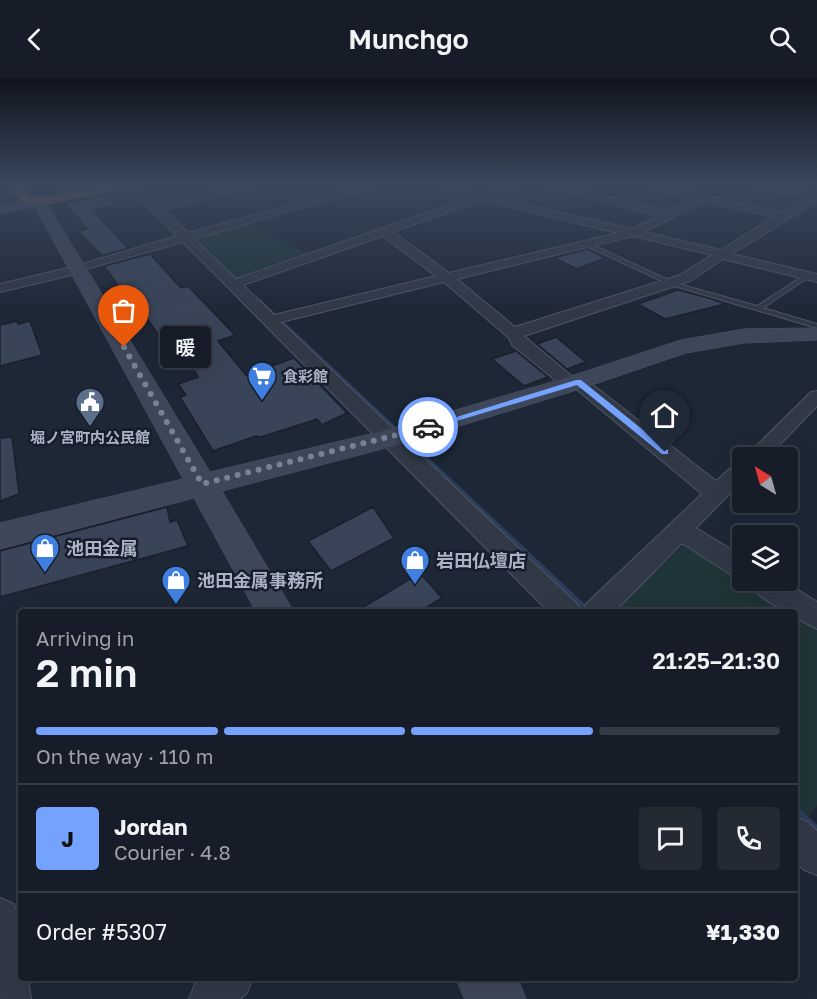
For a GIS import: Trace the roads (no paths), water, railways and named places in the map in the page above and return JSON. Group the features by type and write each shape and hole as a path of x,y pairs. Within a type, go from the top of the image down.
{"street":[{"path":"54,227 273,609"},
{"path":"176,227 564,609"},
{"path":"0,288 223,227"},
{"path":"234,284 396,227"},
{"path":"608,227 813,276"},
{"path":"271,320 633,233 645,227"},
{"path":"516,336 520,332 673,284 766,227"},
{"path":"384,231 447,278 516,336 518,342 575,383 717,494"},
{"path":"0,536 391,438 575,383 681,347 710,340 780,333 817,334"},
{"path":"765,447 817,396"},
{"path":"599,609 732,479"},
{"path":"680,530 732,563"},
{"path":"777,591 817,617"},
{"path":"0,918 10,999"},
{"path":"210,999 229,981"},
{"path":"487,981 497,999"}],"lane":[{"path":"585,244 673,284 817,326"},
{"path":"757,309 813,276"}],"waterway":[{"path":"258,300 584,609"},
{"path":"798,815 817,833"}],"place":[{"name":"暖","path":"124,347"},
{"name":"食彩館","path":"262,402"},
{"name":"堀ノ宮町内公民館","path":"90,428"},
{"name":"池田金属","path":"45,574"},
{"name":"岩田仏壇店","path":"415,586"},
{"name":"池田金属事務所","path":"176,606"}]}
